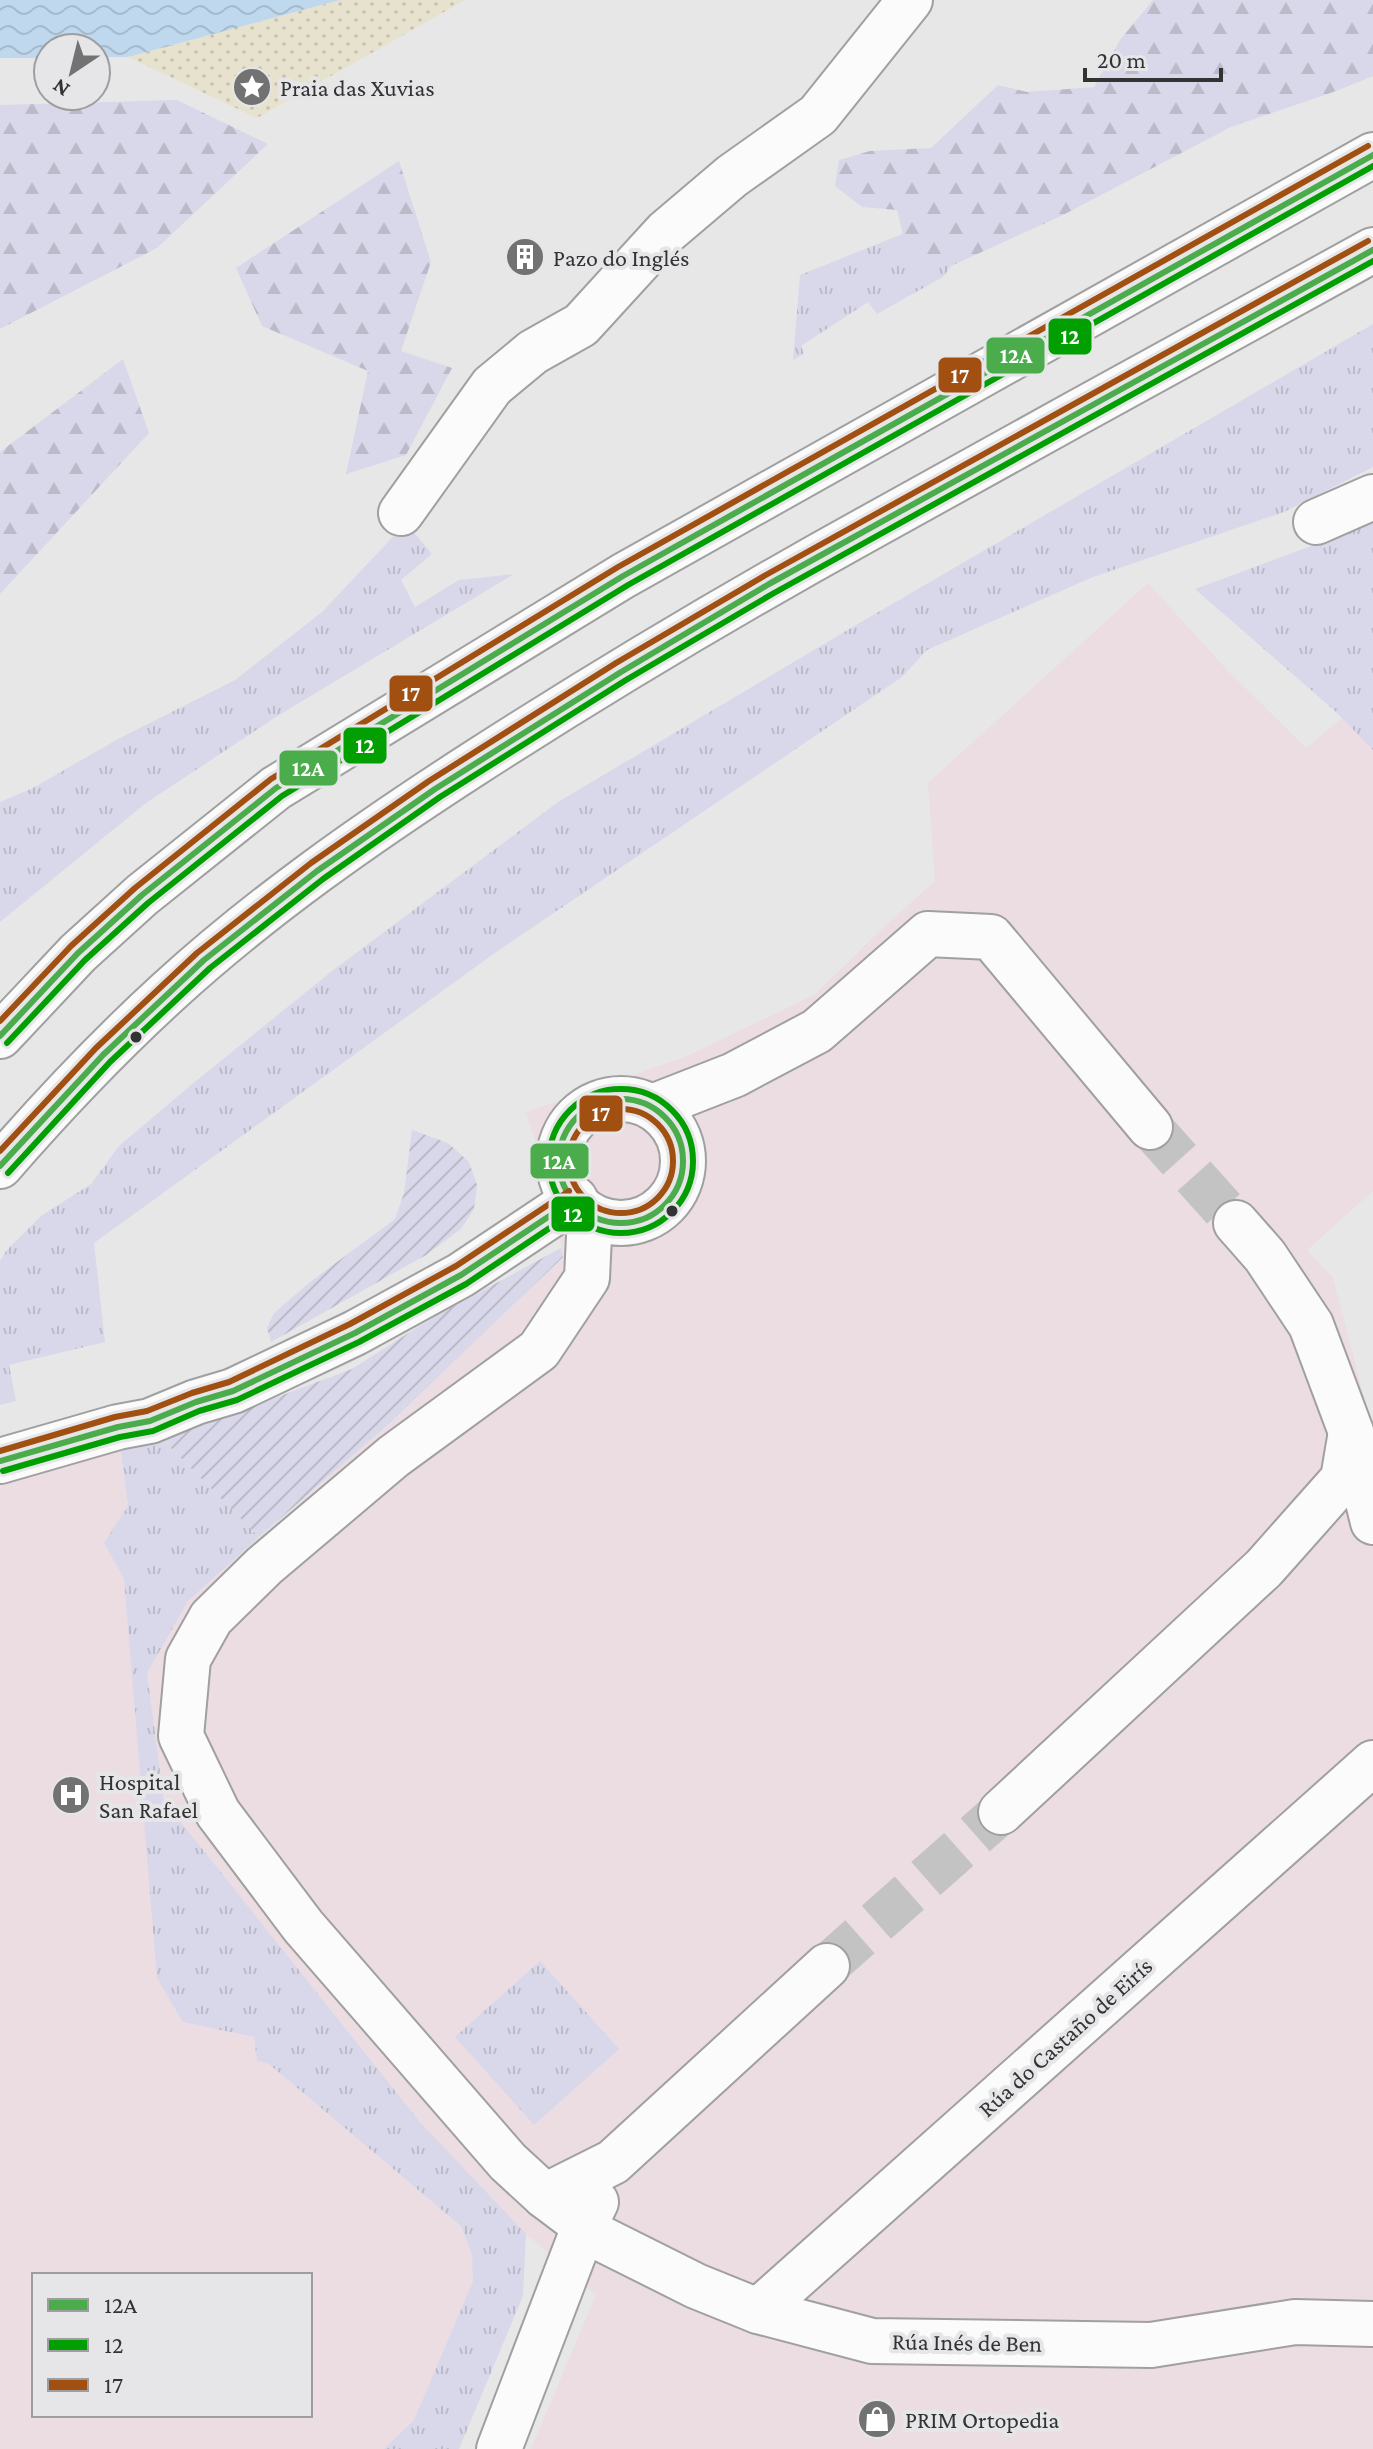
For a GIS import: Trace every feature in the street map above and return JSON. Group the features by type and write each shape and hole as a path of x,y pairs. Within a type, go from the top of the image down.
{"street":[{"path":"401,513 492,386 533,352 581,325 666,232 732,176 818,115 910,0"},
{"path":"0,1036 78,953 142,895 276,788 623,576 1373,155"},
{"path":"0,1166 46,1114 169,991 350,846 426,795 558,710 772,582 1373,250"},
{"path":"1316,522 1373,497"},
{"path":"652,1107 734,1075 817,1031 928,934 991,937 1150,1127"},
{"path":"630,1099 652,1107 678,1134 683,1155 679,1186 667,1204 651,1216 630,1223 611,1222 582,1207 565,1189 559,1168 564,1135 577,1116 595,1104 608,1100 630,1099"},
{"path":"2,1459 150,1421 233,1391 355,1333 582,1207"},
{"name":"Rúa Inés de Ben","path":"582,1207 587,1278 539,1350 394,1456 264,1566 211,1618 188,1659 181,1736 218,1813 303,1926 488,2141 545,2196 584,2227 696,2286 758,2311 872,2341 1151,2345 1295,2322 1373,2324"},
{"path":"1236,1223 1265,1256 1311,1325 1351,1432 1373,1522"},
{"path":"1001,1812 1264,1568 1343,1479 1351,1432"},
{"name":"Rúa do Castaño de Eirís","path":"758,2311 1373,1763"},
{"path":"545,2196 613,2162 827,1966"},
{"path":"499,2449 584,2227 613,2162"}],"shaded area":[{"path":"1148,583 1228,671 1306,748 1342,718 1373,750 1373,1191 1307,1250 1333,1278 1373,1430 1373,2449 531,2449 596,2295 526,2234 420,2122 164,1801 147,1673 187,1601 389,1424 563,1257 551,1194 526,1112 685,1057 814,995 935,881 928,783"},
{"name":"Hospital San Rafael","path":"121,1451 128,1507 104,1543 124,1579 183,2021 254,2037 257,2061 269,2064 461,2226 472,2255 473,2281 414,2420 384,2449 0,2449 0,1484"}],"green space":[{"path":"1153,0 1373,0 1373,76 1231,127 1061,216 951,266 937,265 907,251 897,210 862,207 835,186 839,160 870,151 931,148 998,85 1027,92 1094,87 1120,40"},
{"path":"177,100 268,144 157,248 0,329 0,105 32,104 32,112 112,112 112,102"},
{"path":"399,161 431,262 401,351 452,368 406,455 346,474 368,371 262,326 236,268"},
{"path":"905,233 907,251 937,264 951,266 943,277 877,314 868,302 801,346 804,354 793,360 800,275"},
{"path":"1373,324 1373,467 1284,512 1093,577 927,650 902,677 499,950 94,1243 105,1342 9,1365 16,1401 0,1405 0,1261 6,1251 41,1216 91,1184 119,1146 332,971 558,802"},
{"path":"123,359 149,433 0,594 0,452"},
{"path":"406,523 432,554 401,580 415,607 459,580 514,574 279,715 146,803 0,922 0,802 33,788 118,739 235,680 322,612"},
{"path":"1373,523 1373,750 1335,711 1195,589"},
{"path":"412,1130 448,1143 469,1162 477,1185 474,1209 461,1229 426,1255 271,1342 267,1328 274,1313 395,1219 404,1193"},
{"path":"561,1248 563,1257 389,1424 259,1537 163,1440 352,1369 432,1318"},
{"path":"163,1440 259,1537 188,1601 147,1673 164,1801 420,2122 526,2234 523,2296 459,2449 384,2449 414,2420 473,2281 472,2255 461,2226 269,2064 257,2061 254,2037 183,2022 157,1978 124,1579 104,1543 128,1506 121,1451"},
{"path":"540,1961 619,2049 534,2125 455,2037"}],"sand":[{"name":"Praia das Xuvias","path":"340,0 465,0 257,118 128,57"}],"water":[{"path":"0,0 340,0 128,57 112,57 112,32 32,32 32,58 0,58"}],"tunnel":[{"path":"1150,1127 1236,1223"},
{"path":"827,1966 1001,1812"}],"transit line":[{"name":"17","path":"0,1021 71,946 135,888 271,779 618,567 1368,146"},
{"name":"12A","path":"0,1036 78,953 142,895 276,788 623,576 1373,155"},
{"name":"12","path":"7,1043 85,960 148,903 282,796 628,585 1373,166"},
{"name":"17","path":"0,1151 96,1048 197,953 311,863 429,781 616,663 764,576 1368,241"},
{"name":"12A","path":"0,1166 103,1055 204,960 317,871 435,789 621,672 769,584 1373,250"},
{"name":"12","path":"8,1173 110,1062 210,968 323,879 440,797 626,680 774,593 1373,261"},
{"name":"12","path":"621,1089 648,1095 672,1110 687,1134 693,1161 687,1188 672,1212 648,1227 621,1233 594,1227 570,1212 555,1188 549,1161 555,1134 570,1110 594,1095 621,1089"},
{"name":"12A","path":"621,1099 645,1104 665,1117 678,1137 683,1161 678,1185 665,1205 645,1218 621,1223 597,1218 577,1205 564,1185 559,1161 564,1137 577,1117 597,1104 621,1099"},
{"name":"17","path":"621,1109 641,1113 664,1132 673,1161 669,1181 650,1204 621,1213 601,1209 578,1190 569,1161 573,1141 592,1118 621,1109"},
{"name":"17","path":"0,1451 115,1417 147,1411 229,1382 350,1324 456,1266 569,1191"},
{"name":"12A","path":"0,1461 118,1427 150,1421 233,1391 355,1333 461,1275 575,1199"},
{"name":"12","path":"3,1471 120,1437 153,1431 199,1411 237,1400 359,1342 466,1284 581,1207"}],"place":[{"name":"Praia das Xuvias","path":"252,87"},
{"name":"Pazo do Inglés","path":"525,257"},
{"name":"Hospital San Rafael","path":"71,1795"},
{"name":"PRIM Ortopedia","path":"877,2419"}]}
